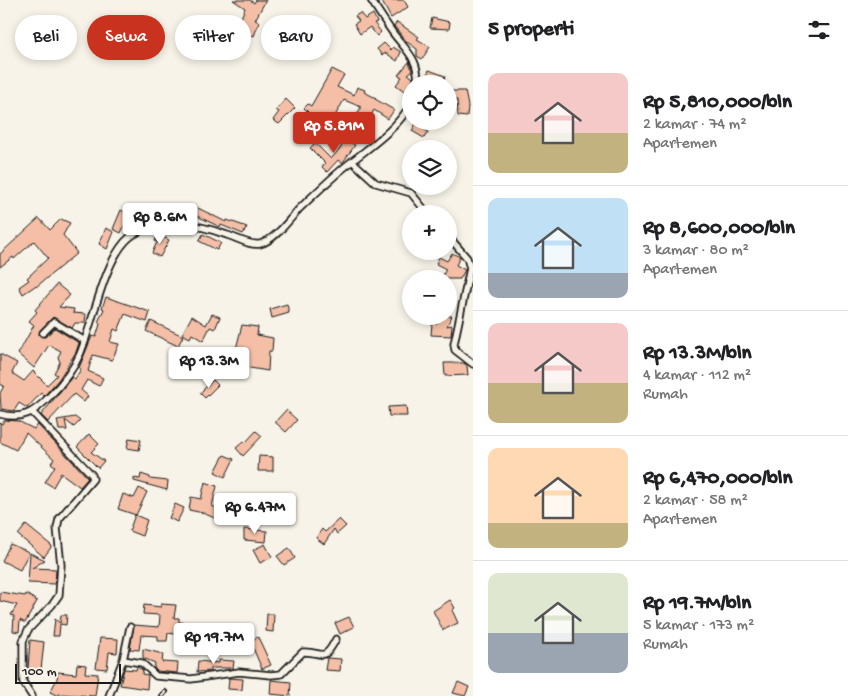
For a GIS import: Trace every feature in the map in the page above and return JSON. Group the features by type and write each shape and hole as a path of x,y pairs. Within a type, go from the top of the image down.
{"street":[{"path":"371,0 393,33 411,54 417,69 417,75"},
{"path":"0,414 17,417 33,413 63,383 80,355 112,266 127,240 136,232 148,226 176,224 219,232 254,244 262,243 277,232 328,182 389,130 402,114"},
{"path":"352,161 376,183 411,194 420,205"},
{"path":"457,246 467,258 470,268 454,350 473,364"},
{"path":"43,333 54,322 85,341"},
{"path":"32,696 23,682 23,641 28,630 52,606 59,594 61,565 57,528 59,518 93,479 92,475 33,413"},
{"path":"109,696 123,660 130,626"},
{"path":"123,660 142,663 156,676 173,679 191,679 251,672 271,675 282,674 303,652 323,655 327,653 336,638"}],"lane":[{"path":"162,696 165,692"}],"building":[{"path":"233,0 250,0 254,3 256,0 266,0 255,20 259,22 254,36 251,35 251,15 242,15 245,8"},
{"path":"381,0 404,0 408,7 391,18"},
{"path":"360,13 365,19 373,14 377,22 374,23 381,32 377,36 370,27 360,34 354,24 359,21 355,16"},
{"path":"432,18 450,22 449,29 430,28"},
{"path":"397,22 430,47 422,59 417,56 417,49 407,42 394,26"},
{"path":"384,43 391,50 393,47 401,52 397,61 386,53 382,55 377,49"},
{"path":"409,62 412,71 408,74 409,75 402,75 402,77 398,75"},
{"path":"332,69 344,75 337,87 354,95 357,87 365,90 364,92 394,110 388,119 374,110 367,123 356,117 361,107 344,100 331,123 310,114 304,108 308,104 311,106"},
{"path":"429,70 442,75 427,75"},
{"path":"402,77 402,89 396,85"},
{"path":"457,91 465,91 468,106 467,117 458,116"},
{"path":"286,99 295,108 279,124 273,120 279,112 276,110"},
{"path":"425,130 428,132 424,138 412,131"},
{"path":"345,139 355,145 342,163 338,160 327,172 322,167 325,163 310,148 315,143 331,159 342,146 340,145"},
{"path":"194,206 226,222 227,220 247,227 243,234 221,225 220,227 197,216 194,221 184,220"},
{"path":"121,210 129,215 121,233 113,229"},
{"path":"39,218 50,230 61,219 70,223 63,235 77,253 36,287 23,294 19,287 29,280 27,278 48,258 34,241 14,259 13,257 0,267 0,254"},
{"path":"106,228 114,232 107,249 99,244"},
{"path":"158,234 169,240 160,257 152,253"},
{"path":"203,234 221,243 217,250 199,241"},
{"path":"457,256 460,257 456,265 465,270 460,279 457,279 457,270 446,270 436,264 438,260 457,260"},
{"path":"57,284 70,295 59,307 74,309 73,313 86,314 85,323 75,323 72,328 53,317 40,330 39,335 45,337 55,328 79,343 76,352 59,379 44,396 41,393 27,408 19,403 14,411 1,409 0,393 4,386 0,384 0,354 17,363 12,373 24,381 33,371 47,385 57,375 54,373 60,362 58,357 61,351 49,345 34,368 18,354 34,325 29,321 37,312 35,310"},
{"path":"106,297 150,312 147,322 125,314 118,331 114,329 110,342 119,344 112,360 93,355 88,371 103,378 99,386 87,380 81,390 88,396 84,402 74,394 48,422 41,415 72,377 75,379 81,369 79,368 92,336 96,337 100,324 98,322 104,309 102,308"},
{"path":"287,304 289,313 272,318 270,309"},
{"path":"212,314 220,317 215,329 210,327 203,341 192,334 190,338 182,334 192,316 206,325"},
{"path":"151,321 183,336 178,346 146,331"},
{"path":"242,325 258,327 257,335 273,338 272,351 269,351 268,371 232,365"},
{"path":"432,325 452,325 451,336 431,335"},
{"path":"444,363 464,363 467,366 468,375 445,376"},
{"path":"213,380 218,385 205,398 200,393"},
{"path":"406,406 407,416 389,416 388,407"},
{"path":"286,410 297,420 286,432 275,422"},
{"path":"75,417 80,421 74,427 65,420 67,430 59,430 57,420"},
{"path":"5,420 18,421 34,429 37,424 88,478 80,487 61,473 53,487 45,482 55,466 51,463 54,459 26,433 16,450 0,442 0,423 2,424"},
{"path":"256,431 262,436 243,456 236,448 244,441 245,443"},
{"path":"89,434 99,444 91,452 104,461 98,468 77,447"},
{"path":"129,438 141,440 139,450 127,448"},
{"path":"224,455 234,459 225,477 215,472"},
{"path":"259,456 273,457 273,471 258,471"},
{"path":"141,474 150,477 150,479 168,481 167,490 134,481 134,478 140,479"},
{"path":"205,482 217,486 212,506 223,511 219,520 203,513 189,510 191,497 201,499"},
{"path":"139,488 147,492 136,515 118,509 123,494 134,498"},
{"path":"175,504 184,508 177,522 169,518"},
{"path":"135,515 147,520 142,536 129,531"},
{"path":"339,519 346,526 337,534 334,529 324,544 316,538 322,529 325,532"},
{"path":"26,525 52,546 44,557 18,535"},
{"path":"244,529 267,531 266,542 244,540"},
{"path":"10,544 29,552 20,570 2,561"},
{"path":"265,544 272,557 260,563 253,550"},
{"path":"289,548 295,558 284,565 277,556"},
{"path":"30,553 45,560 32,568 56,569 55,584 28,583"},
{"path":"0,592 25,596 26,594 37,601 25,623 20,620 19,632 13,631 14,616 11,615 17,605 0,601"},
{"path":"450,600 455,608 452,610 458,623 443,630 433,611"},
{"path":"161,604 176,605 174,618 179,618 179,622 195,624 194,640 182,639 182,635 168,633 167,641 158,641 158,636 141,635 139,650 130,649 134,625 159,627 160,615 143,614 144,605 161,607"},
{"path":"267,614 274,614 273,632 266,631"},
{"path":"61,615 67,615 66,625 60,624 59,636 53,636 55,619 60,623"},
{"path":"349,617 354,627 340,634 335,623"},
{"path":"258,637 271,665 262,669 250,641"},
{"path":"100,638 118,639 117,653 109,652 107,669 96,668"},
{"path":"30,640 44,642 41,670 28,669"},
{"path":"143,649 163,654 162,662 178,663 177,673 157,671 154,668 155,663 143,658"},
{"path":"327,658 341,659 340,671 325,670"},
{"path":"219,660 234,661 233,668 211,668 211,671 197,672 198,661 219,663"},
{"path":"77,664 86,665 85,673 98,674 95,696 59,694 58,696 50,692 57,679 58,672 76,674"},
{"path":"137,667 143,670 142,674 148,675 147,689 120,685 124,669 136,670"},
{"path":"229,678 243,679 242,690 228,689"},
{"path":"271,680 291,682 290,696 270,694"},
{"path":"458,682 469,687 465,696 453,693"}]}
